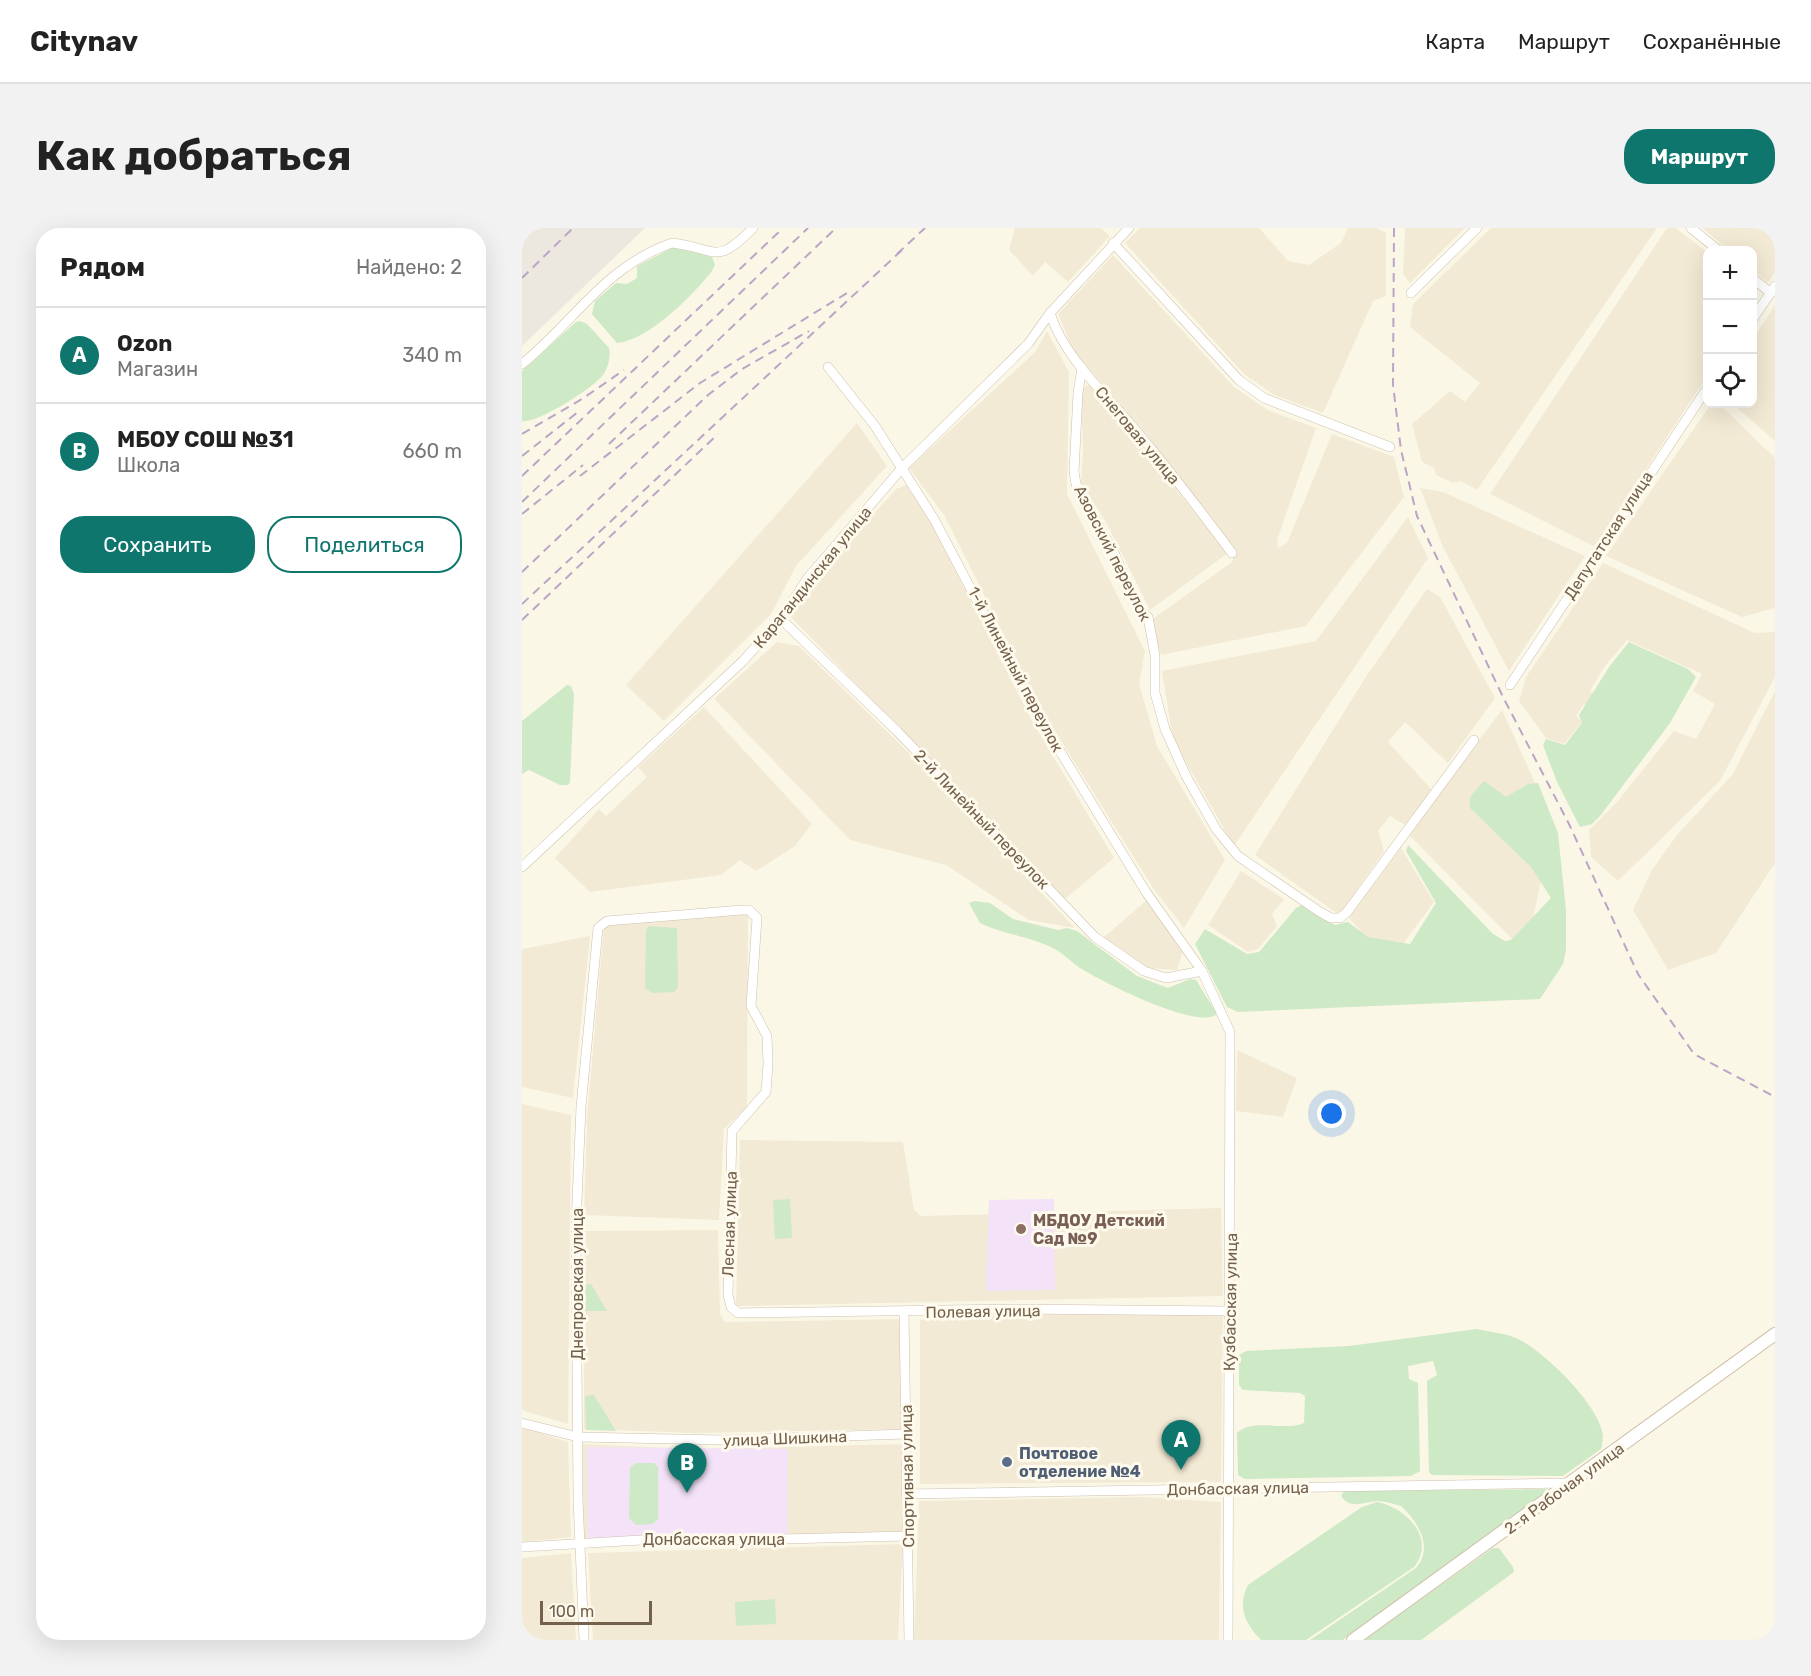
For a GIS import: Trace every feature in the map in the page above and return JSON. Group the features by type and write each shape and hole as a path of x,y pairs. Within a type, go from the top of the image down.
{"main road":[{"name":"2-я Рабочая улица","path":"1353,1640 1775,1334"}],"street":[{"path":"522,364 611,276 633,262 672,243 716,254 734,246 753,228"},
{"name":"Карагандинская улица","path":"522,867 528,859 705,699 781,619 807,579 902,468 1028,344 1050,313 1129,228"},
{"path":"1411,293 1477,228"},
{"path":"1691,228 1713,246"},
{"path":"1113,243 1239,380 1264,398 1390,447"},
{"path":"1757,281 1773,289 1757,313"},
{"name":"Снеговая улица","path":"1050,313 1055,327 1082,368 1178,482 1232,554"},
{"name":"1-й Линейный переулок","path":"828,368 869,418 902,468 966,577 1040,717 1146,892 1202,971"},
{"name":"Азовский переулок","path":"1082,368 1076,416 1074,472 1076,484 1115,555 1139,609 1148,617 1155,655 1155,693 1165,729 1186,776 1216,829 1238,856 1331,918 1340,918 1347,912 1474,740"},
{"name":"Депутатская улица","path":"1510,685 1703,393"},
{"name":"2-й Линейный переулок","path":"781,619 897,730 1095,937 1144,971 1155,975 1166,978 1202,971"},
{"name":"Лесная улица","path":"598,928 607,921 690,913 748,910 757,918 751,1006 767,1036 766,1092 732,1131 728,1295 731,1307 738,1313"},
{"name":"Днепровская улица","path":"584,1640 580,1542 576,1225 581,1107 598,928"},
{"name":"Кузбасская улица","path":"1202,971 1230,1032 1231,1051 1228,1640"},
{"name":"Полевая улица","path":"738,1313 1013,1309 1228,1311"},
{"name":"Спортивная улица","path":"904,1312 909,1640"},
{"name":"улица Шишкина","path":"522,1423 578,1437 723,1440 906,1434"},
{"name":"Донбасская улица","path":"906,1494 1571,1483"},
{"name":"Донбасская улица","path":"522,1547 580,1542 907,1536"}],"shaded area":[{"path":"522,228 645,228 522,346"},
{"path":"1015,228 1101,228 1110,236 1068,282 1045,262 1033,276 1009,250"},
{"path":"1140,228 1259,228 1288,261 1309,265 1341,243 1348,228 1377,228 1386,233 1386,296 1373,301 1323,413 1274,395 1244,374 1125,243"},
{"path":"1405,228 1465,228 1410,283 1403,274"},
{"path":"1491,228 1657,228 1477,490 1461,481 1453,483 1436,475 1434,468 1422,462 1412,424 1450,391 1465,402 1480,383 1410,327 1413,304"},
{"path":"1667,228 1676,228 1703,249 1703,382 1595,547 1490,494"},
{"path":"1702,228 1775,228 1775,272 1768,283 1757,273 1757,246 1724,246"},
{"path":"1113,255 1234,387 1268,410 1316,428 1277,540 1278,548 1287,543 1332,434 1394,457 1404,497 1306,626 1161,655 1150,621 1232,562 1236,553 1146,433 1074,352 1058,314"},
{"path":"1775,305 1775,441 1738,408 1757,408 1757,333"},
{"path":"1047,331 1069,372 1067,494 1145,651 1139,684 1157,746 1225,860 1184,928 1153,888 1040,707 944,515 909,468 1035,352"},
{"path":"1089,384 1228,553 1150,610 1107,524 1081,482 1083,451 1081,391"},
{"path":"1708,408 1723,408 1775,458 1775,608 1742,617 1606,556"},
{"path":"857,423 887,466 796,566 771,614 664,721 626,685"},
{"path":"906,485 930,521 1032,721 1114,858 1065,899 791,617 814,581 896,489"},
{"path":"1420,488 1443,492 1585,556 1509,671 1443,547"},
{"path":"1408,517 1428,558 1234,846 1173,740 1162,671 1316,641"},
{"path":"1603,563 1755,633 1775,632 1775,677 1720,781 1618,881 1591,857 1589,830 1617,802 1674,731 1696,739 1715,704 1693,691 1702,674 1627,640 1605,666 1590,691 1605,701 1597,713 1584,704 1576,716 1582,722 1564,744 1546,738 1519,701 1526,677"},
{"path":"1427,589 1440,597 1495,698 1448,763 1405,722 1388,742 1432,790 1405,825 1390,816 1378,831 1384,851 1339,915 1255,855 1367,675"},
{"path":"777,642 799,646 902,746 1075,928 1029,920 946,865 850,840 714,699"},
{"path":"1775,691 1775,863 1716,953 1668,970 1633,910 1652,870 1677,835 1733,774"},
{"path":"704,707 812,824 795,846 756,871 740,860 721,875 590,892 555,858 599,809 606,816 647,777 638,767"},
{"path":"1502,710 1553,822 1526,953 1407,833"},
{"path":"1401,848 1434,902 1403,944 1367,938 1349,918"},
{"path":"1241,871 1284,899 1272,914 1277,926 1258,949 1248,952 1208,925"},
{"path":"1147,900 1183,950 1177,970 1147,968 1103,938"},
{"path":"748,913 747,1107 724,1129 719,1220 584,1215 587,1117 604,926 611,923"},
{"path":"590,936 573,1098 522,1087 522,949"},
{"path":"1237,1050 1297,1078 1283,1117 1236,1111"},
{"path":"522,1104 571,1115 568,1424 522,1410"},
{"path":"740,1140 903,1142 914,1210 921,1216 1221,1208 1223,1296 736,1306"},
{"name":"МБДОУ Детский Сад №9","path":"1054,1199 1055,1290 986,1291 989,1200"},
{"path":"718,1230 720,1314 725,1322 904,1319 905,1429 694,1433 584,1429 584,1231"},
{"path":"1223,1313 1221,1482 920,1484 920,1320 1010,1315"},
{"path":"522,1427 568,1442 571,1537 522,1542"},
{"path":"583,1444 695,1449 903,1444 904,1533 583,1541"},
{"path":"587,1447 788,1449 787,1536 588,1539"},
{"path":"1142,1497 1221,1502 1219,1640 914,1640 919,1501"},
{"path":"903,1544 898,1640 593,1640 588,1553"},
{"path":"571,1553 576,1640 522,1640 522,1558"}],"green space":[{"path":"674,247 712,257 715,265 712,271 682,304 656,325 643,334 617,343 592,314 595,301 616,283 627,284 637,278 637,266"},
{"path":"576,322 587,324 609,348 608,365 605,372 597,381 564,404 540,417 522,421 522,371"},
{"path":"1629,642 1688,669 1696,677 1670,723 1600,816 1592,824 1580,827 1557,782 1543,745 1546,739 1565,745 1582,723 1579,715 1609,667"},
{"path":"567,685 571,686 574,694 570,782 568,785 560,785 529,770 522,774 522,721"},
{"path":"1484,781 1506,797 1528,784 1538,783 1558,833 1566,910 1566,950 1563,964 1540,999 1238,1012 1227,1007 1195,944 1205,929 1247,954 1259,952 1296,908 1302,905 1335,925 1348,922 1368,937 1410,944 1436,903 1406,851 1408,845 1493,934 1505,941 1511,940 1551,898 1531,867 1470,808 1470,797"},
{"path":"974,901 990,903 1013,919 1058,930 1067,928 1077,931 1137,976 1168,988 1190,979 1196,980 1217,1014 1207,1017 1191,1016 1128,993 1080,968 1049,946 980,923 969,903"},
{"path":"649,926 677,928 678,987 674,992 652,993 645,988 646,930"},
{"path":"790,1199 792,1238 775,1239 773,1200"},
{"path":"591,1284 607,1311 584,1311 585,1285"},
{"path":"1477,1329 1518,1339 1556,1367 1592,1409 1603,1435 1601,1449 1563,1476 1432,1475 1429,1472 1427,1381 1437,1375 1433,1361 1408,1366 1409,1379 1418,1383 1420,1471 1411,1476 1245,1479 1238,1475 1237,1433 1252,1426 1287,1426 1304,1423 1305,1396 1300,1393 1243,1390 1239,1385 1239,1355 1246,1351 1349,1346"},
{"path":"594,1395 616,1431 586,1430 585,1396"},
{"path":"636,1463 654,1463 658,1467 658,1519 653,1524 636,1525 629,1518 630,1468"},
{"path":"1550,1489 1343,1640 1310,1640 1416,1568 1424,1552 1424,1543 1418,1527 1401,1506 1380,1501 1349,1503 1341,1496 1344,1491"},
{"path":"1377,1502 1398,1510 1415,1526 1422,1545 1420,1556 1414,1567 1306,1640 1261,1640 1251,1628 1244,1614 1243,1600 1248,1585 1362,1507"},
{"path":"1493,1548 1499,1548 1513,1567 1514,1572 1421,1640 1364,1640"},
{"path":"775,1599 776,1624 736,1626 735,1602"}],"railway":[{"path":"522,278 573,228"},
{"path":"522,476 783,228"},
{"path":"522,502 808,228"},
{"path":"609,444 836,228"},
{"path":"897,254 925,228"},
{"path":"1394,228 1393,385 1401,450 1417,516 1503,697 1569,824 1638,974 1694,1054 1775,1097"},
{"path":"522,604 902,250"},
{"path":"580,476 700,383 847,293"},
{"path":"522,572 708,395 742,369 809,331"},
{"path":"522,434 582,399 624,370"},
{"path":"522,456 578,412"},
{"path":"522,620 718,434"},
{"path":"522,514 583,465"}],"place":[{"name":"МБДОУ Детский Сад №9","path":"1021,1229"},
{"name":"Почтовое отделение №4","path":"1007,1462"},
{"name":"Ozon","path":"1181,1470"},
{"name":"МБОУ СОШ №31","path":"687,1493"}]}
